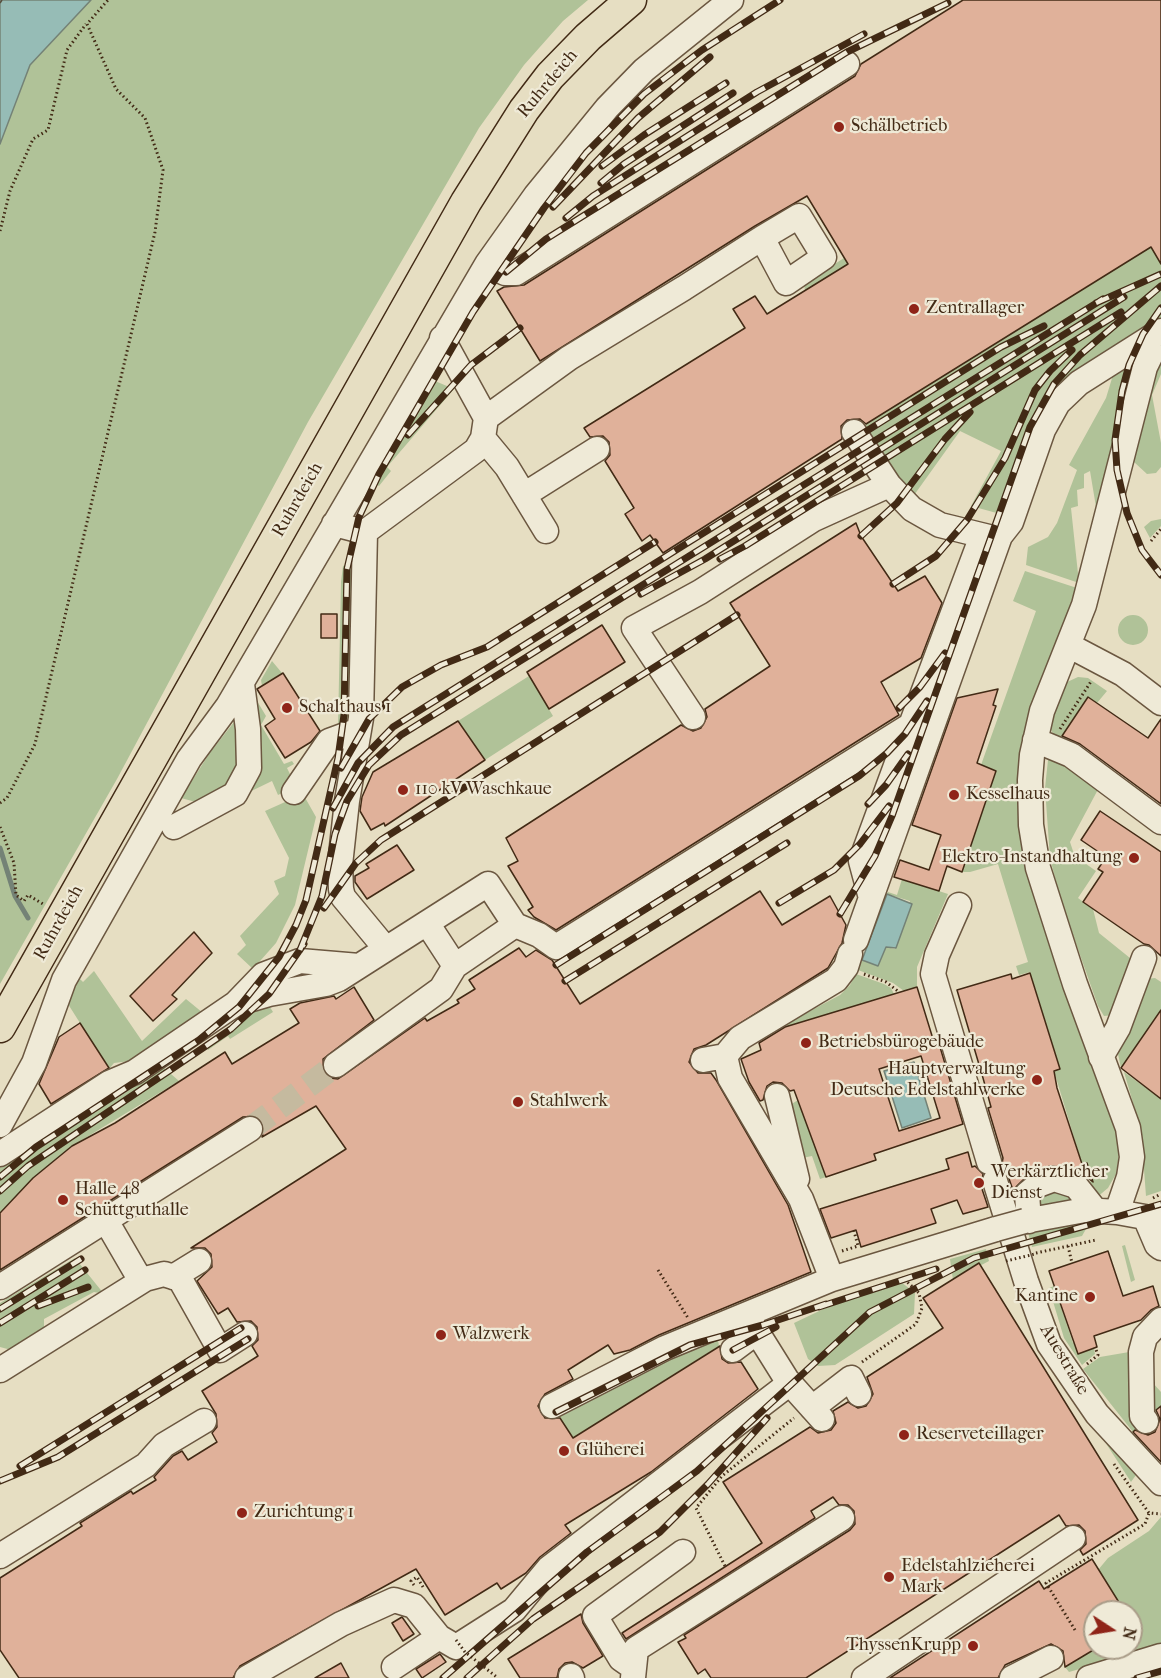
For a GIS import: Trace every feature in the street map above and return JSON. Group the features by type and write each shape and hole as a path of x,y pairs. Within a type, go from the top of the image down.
{"main road":[{"name":"Ruhrdeich","path":"0,1027 472,193 524,110 550,76 588,37 631,0"}],"lane":[{"path":"0,1125 34,1063 64,980 189,759 219,720 242,684 487,264 550,177 607,108 660,56 731,0"},
{"path":"487,264 505,273 516,273 847,64"},
{"path":"364,532 476,450 484,428 569,358 762,238 806,212 824,257 790,290 762,238"},
{"path":"871,898 861,861 911,725 991,536 1011,522 1043,430 1058,403 1079,383 1161,332"},
{"path":"1106,1211 1129,1177 1132,1157 1128,1128 1075,984 1033,849 1030,803 1045,738 1050,688 1084,605 1105,533 1145,367 1161,332"},
{"path":"442,338 484,428 546,531"},
{"path":"854,432 889,485 927,519 991,536"},
{"path":"524,495 597,449"},
{"path":"693,717 634,628 700,592 814,519 889,485"},
{"path":"334,524 364,532"},
{"path":"364,532 362,718 340,865 341,889 343,897 386,949"},
{"path":"801,1199 782,1176 730,1078 714,1058 740,1038 836,980 846,967 991,536"},
{"path":"1068,645 1123,674 1161,703"},
{"path":"174,827 234,794 249,768 248,729 242,684"},
{"path":"0,1154 109,1083 135,1072 236,1004 269,994 326,984 359,966 488,884 515,925 539,935 556,947 911,725"},
{"path":"294,792 329,741 359,730"},
{"path":"1045,738 1161,822"},
{"name":"Auestraße","path":"959,905 938,955 933,974 1026,1281 1049,1344 1097,1414 1161,1483"},
{"path":"427,923 455,966"},
{"path":"336,1065 441,990 455,966 515,925"},
{"path":"1101,1057 1118,1028 1144,958"},
{"path":"777,1096 801,1199 832,1280"},
{"path":"3,1279 105,1219 138,1192 250,1129"},
{"path":"1027,1221 1027,1194 1038,1185 1054,1179 1076,1186 1106,1211"},
{"path":"552,1406 665,1348 752,1324 832,1280 996,1229 1027,1221 1106,1211 1153,1218 1157,1245 1161,1248"},
{"path":"105,1219 141,1281"},
{"path":"173,1277 199,1261"},
{"path":"0,1370 141,1281 164,1274 180,1279 220,1350 245,1334"},
{"path":"1146,1421 1142,1416 1151,1353 1145,1337 1161,1320"},
{"path":"733,1350 752,1324"},
{"path":"752,1324 790,1383 817,1413 851,1378 859,1394"},
{"path":"247,1678 341,1624 394,1600 414,1606 456,1647 514,1610 549,1568 790,1383"},
{"path":"0,1556 146,1465 164,1445 204,1421"},
{"path":"634,1673 636,1649 842,1518"},
{"path":"864,1678 1073,1538"},
{"path":"634,1673 621,1659 595,1616 683,1552"},
{"path":"394,1667 447,1638"},
{"path":"1089,1678 1161,1656"},
{"path":"1012,1678 1051,1659"}],"path":[{"path":"0,231 10,191 33,140 48,130 68,50 108,0"},
{"path":"0,802 7,798 34,744 155,232 164,170 145,118 116,89 87,24"},
{"path":"1151,541 1161,529"},
{"path":"1045,738 1092,680"},
{"path":"0,827 14,863 16,895 24,901 28,895 48,907"},
{"path":"886,982 899,992"},
{"path":"854,1231 858,1246"},
{"path":"1006,1261 1096,1240"},
{"path":"1068,1246 1072,1263"},
{"path":"658,1270 688,1319"},
{"path":"1081,1368 1098,1355 1095,1347"},
{"path":"1075,1630 1046,1583 1145,1524 1149,1513"},
{"path":"447,1638 498,1678"}],"green space":[{"path":"91,0 588,0 563,21 524,65 479,128 308,422 117,779 0,984 0,144 30,65"},
{"path":"1151,247 1161,260 1161,319 1075,376 1004,515 971,506 1001,451 960,431 912,498 863,426"},
{"path":"844,258 849,264 805,291 804,284"},
{"path":"1161,355 1161,374 1152,395 1161,443 1161,467 1156,473 1147,474 1134,462 1133,453 1153,371"},
{"path":"1132,364 1135,367 1097,513 1090,471 1084,474 1084,488 1077,490 1078,506 1071,508 1079,583 1026,565 1028,547 1048,537 1057,523 1077,470 1069,465 1106,398 1113,375 1125,365"},
{"path":"435,381 454,389 387,467 391,471 379,486 371,481 426,385"},
{"path":"1161,519 1161,526 1150,538 1144,527 1151,521"},
{"path":"350,563 353,595 350,728 338,727 341,582 343,566"},
{"path":"1025,571 1077,588 1029,728 1030,881 1060,978 1121,1141 1116,1174 1108,1188 1096,1198 1083,1184 1092,1181 1082,1164 1054,1071 1060,1069 1030,972 1019,975 1016,966 1028,962 998,864 962,872 996,771 981,765 1036,611 1013,601"},
{"path":"1133,615 1139,616 1147,624 1147,636 1139,644 1133,645 1127,644 1119,636 1118,630 1119,624 1127,616"},
{"path":"272,661 282,673 262,686 261,680"},
{"path":"529,676 553,716 485,760 458,721"},
{"path":"1078,677 1088,678 1107,691 1097,703 1088,697 1060,739 1054,736 1050,727 1053,714 1065,683"},
{"path":"251,691 266,716 261,725 284,764 292,761 294,764 287,768 294,782 288,790 278,795 272,781 239,797"},
{"path":"238,717 242,718 236,783 203,804 181,798 209,754"},
{"path":"1059,756 1102,782 1070,842 1079,859 1096,871 1078,898 1093,909 1099,933 1130,958 1130,972 1115,1015 1104,1016 1098,1006 1060,898 1050,858 1045,788 1048,760"},
{"path":"303,794 316,817 295,905 276,943 253,969 237,954 246,945 240,936 279,894 274,881 285,876 289,858 265,811"},
{"path":"902,879 948,894 917,967 917,987 904,991 893,983 858,970 862,960 878,966 886,947 895,949 910,901 887,894 888,892 897,895"},
{"path":"94,971 142,1041 186,999 203,1013 130,1061 114,1063 109,1069 68,1004 79,978 83,982"},
{"path":"856,974 884,984 891,988 894,994 769,1033 840,995 850,985"},
{"path":"1155,978 1161,982 1161,1010 1121,1068 1118,1054 1120,1046 1146,979"},
{"path":"268,1004 273,1012 230,1039 228,1036 208,1050 205,1046 251,1008 256,1010"},
{"path":"163,1067 179,1081 72,1146 0,1213 0,1166 111,1092 116,1099"},
{"path":"1124,1072 1161,1099 1161,1191 1146,1196 1141,1130"},
{"path":"798,1100 826,1177 820,1179 812,1156 797,1159 787,1107"},
{"path":"1061,1184 1074,1202 1033,1207 1041,1189"},
{"path":"1069,1221 1085,1223 1086,1229 1082,1236 1032,1247 1027,1229"},
{"path":"1125,1245 1135,1280 1131,1282 1122,1246"},
{"path":"986,1249 989,1261 953,1280 950,1259"},
{"path":"75,1258 104,1294 94,1292 44,1319 44,1331 15,1351 0,1347 0,1303"},
{"path":"901,1282 915,1293 914,1314 835,1365 818,1366 808,1359 794,1323 836,1303"},
{"path":"1054,1286 1073,1343 1094,1348 1095,1354 1082,1365 1064,1338 1049,1288"},
{"path":"717,1334 719,1346 573,1438 554,1409"},
{"path":"1135,1351 1139,1426 1133,1432 1083,1369 1100,1357"},
{"path":"1152,1382 1161,1392 1161,1406 1151,1415"},
{"path":"1096,1428 1133,1468 1136,1475 1131,1482"},
{"path":"1161,1517 1161,1646 1143,1651 1143,1600 1117,1600 1098,1570 1108,1558 1149,1531"},
{"path":"1083,1656 1083,1660 1111,1660 1069,1672 1065,1667"}],"water":[{"path":"0,0 91,0 30,65 0,144"},
{"path":"887,894 912,904 896,948 886,947 878,966 862,960"},
{"path":"914,1062 931,1118 902,1128 884,1071"}],"building":[{"name":"Zentrallager","path":"963,0 1161,0 1161,264 1151,247 866,424 860,419 847,420 841,426 842,439 663,553 650,535 642,541 625,514 634,508 605,461 610,455 609,442 603,436 590,437 584,428 745,328 733,309 755,296 767,314 848,264 807,196 755,226 540,361 497,291 504,287 524,285 855,76 861,64"},
{"path":"856,523 861,536 898,591 925,576 942,603 921,658 881,682 899,715 556,930 534,917 528,910 533,907 508,866 518,861 506,838 681,725 693,731 701,728 707,717 705,709 770,666 730,603"},
{"path":"321,614 337,614 337,638 321,638"},
{"path":"602,625 625,662 549,709 527,672"},
{"name":"Schalthaus 1","path":"283,673 320,731 311,742 285,758 265,726 275,719 257,689"},
{"name":"Kesselhaus","path":"998,689 993,705 996,706 977,763 996,771 962,872 947,866 939,891 894,877 900,860 929,870 941,835 912,825 957,698"},
{"path":"1088,697 1148,738 1161,719 1161,804 1080,744 1062,736"},
{"name":"110 kV Waschkaue","path":"458,721 485,760 385,826 384,823 371,830 360,811 362,797 373,772"},
{"path":"1100,811 1161,852 1161,956 1149,945 1144,944 1083,902 1103,872 1098,869 1106,857 1081,840"},
{"path":"397,845 414,870 367,899 355,882 355,876 369,868 366,864"},
{"path":"760,891 782,925 830,896 846,925 842,943 828,968 706,1045 694,1049 689,1062 698,1073 711,1073 716,1080 788,1205 811,1272 659,1335 630,1350 614,1354 608,1345 568,1370 573,1379 545,1394 538,1406 545,1418 560,1418 573,1438 720,1346 722,1359 728,1363 741,1362 758,1389 651,1472 565,1525 571,1533 540,1557 526,1573 501,1589 497,1583 445,1615 416,1569 240,1666 233,1678 19,1678 0,1650 0,1578 82,1526 80,1523 131,1491 133,1494 156,1480 154,1477 173,1456 182,1451 188,1460 217,1442 212,1433 217,1427 216,1414 202,1391 258,1356 252,1346 258,1340 257,1327 251,1321 237,1322 228,1308 218,1314 197,1281 212,1267 211,1254 205,1248 191,1248 346,1149 316,1106 262,1137 264,1129 262,1121 256,1116 243,1117 0,1270 0,1213 33,1178 72,1146 115,1123 225,1052 232,1064 299,1023 290,1009 300,1003 334,996 336,999 354,987 374,1020 323,1059 324,1073 330,1078 338,1079 425,1018 427,1021 459,1003 457,1000 475,989 469,980 519,948 526,957 536,950 552,960 580,1004"},
{"path":"194,932 212,953 172,995 177,999 153,1021 130,996"},
{"name":"Hauptverwaltung Deutsche Edelstahlwerke","path":"1030,973 1060,1069 1054,1071 1057,1088 1082,1164 1087,1163 1093,1182 1080,1172 1050,1166 1029,1174 1013,1190 1008,1176 1001,1169 1003,1158 988,1108 991,1107 957,990 1011,974 1012,979"},
{"path":"917,987 933,1039 937,1037 963,1124 874,1154 876,1160 826,1177 794,1090 790,1091 782,1083 773,1082 767,1086 763,1100 760,1101 749,1082 741,1059 761,1050 759,1043 785,1027","holes":["921,1056 940,1118 899,1131 879,1069"]},
{"path":"1161,1010 1161,1099 1121,1068"},
{"path":"80,1023 109,1068 51,1104 39,1084 59,1037"},
{"path":"968,1152 972,1167 975,1166 983,1174 981,1186 988,1207 963,1214 957,1200 931,1209 936,1223 861,1247 856,1230 831,1238 820,1209 949,1169 946,1159"},
{"name":"Kantine","path":"1108,1251 1123,1296 1153,1286 1159,1306 1141,1320 1094,1336 1097,1347 1078,1354 1049,1271"},
{"path":"979,1263 1138,1520 1083,1555 1080,1550 1086,1544 1085,1531 1079,1525 1066,1526 1059,1515 806,1678 711,1678 705,1669 698,1674 678,1642 686,1638 684,1635 850,1530 855,1524 854,1511 848,1505 839,1505 833,1497 811,1511 815,1518 626,1639 622,1633 762,1543 723,1482 810,1427 818,1433 831,1430 836,1423 833,1411 848,1402 858,1408 866,1406 873,1394 867,1377 943,1328 923,1298"},
{"path":"1161,1406 1161,1462 1133,1432 1135,1430 1148,1435 1155,1432 1160,1419 1156,1410"},
{"path":"1092,1559 1118,1600 1083,1600 1083,1656 1065,1667 1063,1651 1051,1644 1005,1665 998,1678 890,1678 1039,1581 1044,1589"},
{"path":"581,1614 583,1623 603,1656 583,1668 572,1662 565,1663 559,1669 557,1678 520,1678 508,1659"},
{"path":"402,1617 414,1634 403,1641 392,1623"},
{"path":"440,1654 446,1662 422,1678 416,1669"},
{"path":"341,1663 349,1678 315,1678"}],"waterway":[{"path":"0,848 15,896 28,918"}],"tunnel":[{"path":"250,1129 336,1065"}],"railway":[{"path":"0,1177 36,1147 199,1040 239,1007 279,957 306,900 338,758 344,715 347,569 359,517 379,474 473,312 544,208 586,153 644,94 702,50 780,0"},
{"path":"506,272 546,239 847,52 948,3"},
{"path":"566,218 593,196 757,92 864,34"},
{"path":"553,207 638,118 710,57"},
{"path":"602,166 644,135 726,83"},
{"path":"601,183 624,164 733,93"},
{"path":"1096,303 1161,274"},
{"path":"840,914 875,856 892,816 1030,427 1054,384 1080,355 1161,286"},
{"path":"641,594 705,559 1124,297"},
{"path":"300,950 322,896 335,834 347,801 369,765 401,735 1103,299"},
{"path":"1161,308 1143,334 1129,365 1122,391 1115,440 1117,470 1127,513 1142,550 1161,575"},
{"path":"720,559 745,546 1121,312"},
{"path":"333,808 358,763 393,727 1001,347 1044,326"},
{"path":"408,435 471,365 520,328"},
{"path":"893,584 936,556 967,520 1005,458 1035,390 1050,371 1072,350"},
{"path":"861,536 897,503 945,439 970,412"},
{"path":"341,768 369,719 402,687 441,665 487,647 655,542"},
{"path":"324,908 356,863 381,840 737,615"},
{"path":"899,708 920,687 945,653"},
{"path":"556,965 859,776 887,753 905,734 927,701"},
{"path":"868,804 886,785 908,754"},
{"path":"779,903 834,870 860,844 889,806"},
{"path":"565,981 787,843"},
{"path":"0,1191 28,1166 231,1029 269,994 304,944"},
{"path":"443,1678 587,1552 697,1471 870,1312 974,1258 1161,1204"},
{"path":"0,1309 81,1259"},
{"path":"819,1307 936,1269"},
{"path":"0,1323 85,1270"},
{"path":"38,1306 88,1287"},
{"path":"556,1412 690,1345 763,1325 826,1304"},
{"path":"733,1350 776,1327"},
{"path":"20,1466 241,1328"},
{"path":"0,1481 58,1457 248,1339"},
{"path":"467,1678 533,1619 660,1532 708,1484 767,1418"},
{"path":"1137,1678 1161,1671"}],"place":[{"name":"Schälbetrieb","path":"839,127"},
{"name":"Zentrallager","path":"914,309"},
{"name":"Schalthaus 1","path":"287,708"},
{"name":"110 kV Waschkaue","path":"403,790"},
{"name":"Kesselhaus","path":"954,795"},
{"name":"Elektro-Instandhaltung","path":"1134,858"},
{"name":"Betriebsbürogebäude","path":"806,1043"},
{"name":"Hauptverwaltung Deutsche Edelstahlwerke","path":"1037,1080"},
{"name":"Stahlwerk","path":"518,1102"},
{"name":"Werkärztlicher Dienst","path":"979,1183"},
{"name":"Halle 48 Schüttguthalle","path":"63,1200"},
{"name":"Kantine","path":"1090,1297"},
{"name":"Walzwerk","path":"441,1335"},
{"name":"Reserveteillager","path":"904,1435"},
{"name":"Glüherei","path":"564,1451"},
{"name":"Zurichtung 1","path":"242,1513"},
{"name":"Edelstahlzieherei Mark","path":"889,1577"},
{"name":"ThyssenKrupp","path":"973,1646"}]}
